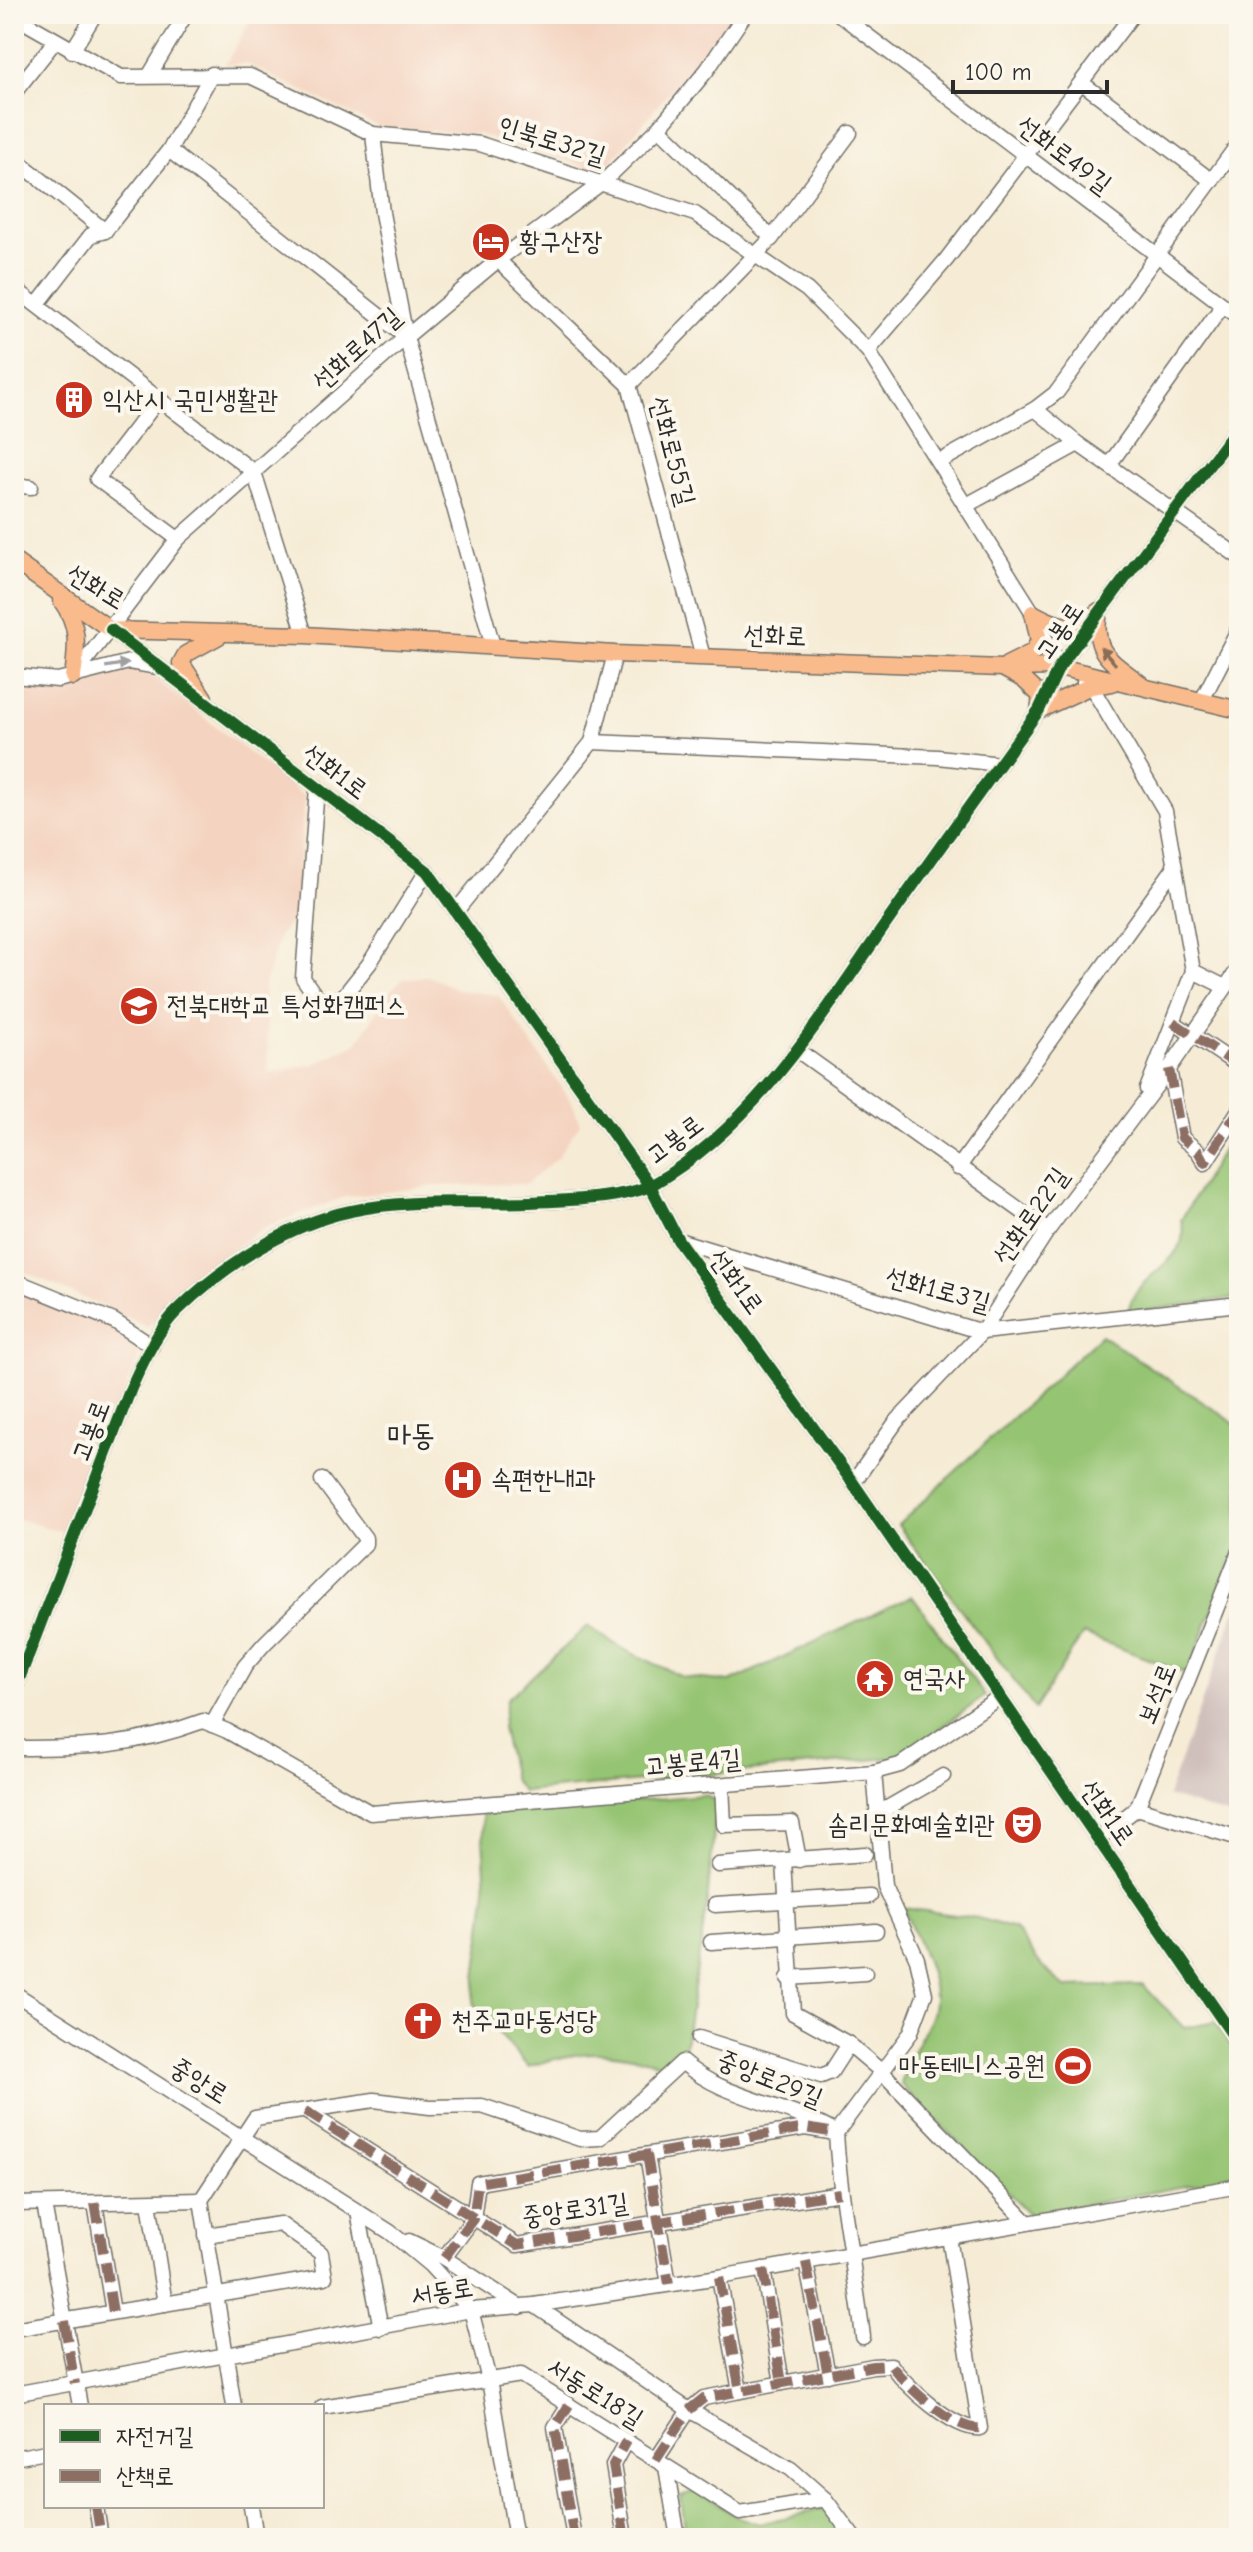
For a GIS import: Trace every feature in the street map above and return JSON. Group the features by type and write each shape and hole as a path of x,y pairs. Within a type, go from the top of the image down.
{"main road":[{"name":"선화로","path":"14,561 111,630 305,635 615,654 1002,668 1059,667 1239,710"},
{"path":"52,589 73,616 77,633 73,677"},
{"path":"1033,613 1054,625 1082,625 1099,611"},
{"path":"1099,611 1096,634 1100,649 1146,688"},
{"path":"1002,668 1033,652 1039,641 1033,613"},
{"path":"204,698 181,663 186,654 220,635"},
{"path":"1002,668 1035,688 1041,696 1039,710"},
{"path":"1039,710 1107,682 1146,688"}],"street":[{"path":"72,51 95,14"},
{"path":"149,76 186,14"},
{"name":"선화로47길","path":"73,677 178,539 406,337 498,260 604,181 659,128 707,70 745,14"},
{"name":"선화로49길","path":"839,14 1239,317"},
{"path":"868,351 946,260 1133,14"},
{"name":"인북로32길","path":"14,16 121,77 250,76 373,134 480,144 604,181 695,214 807,290 868,351 1033,613 1059,667"},
{"path":"14,93 55,41"},
{"path":"37,305 91,235 105,231 169,150 212,74"},
{"path":"1082,83 1212,181"},
{"path":"659,128 772,238"},
{"path":"629,385 772,238 850,133"},
{"path":"373,134 382,213 406,337 493,646"},
{"path":"939,462 1035,409 1057,392 1239,143"},
{"path":"169,150 406,337"},
{"path":"14,158 105,231"},
{"name":"선화로55길","path":"498,260 629,385 703,657"},
{"path":"14,288 254,472 305,635"},
{"path":"1109,465 1223,305"},
{"path":"158,400 97,479 178,539"},
{"path":"1035,409 1078,444 1239,557"},
{"name":"고봉로","path":"14,1692 131,1388 152,1346 176,1311 220,1276 274,1240 326,1218 407,1204 563,1201 650,1186 730,1125 797,1050 1039,710 1059,667 1239,425"},
{"path":"965,506 1078,444"},
{"path":"14,485 31,487"},
{"path":"1202,700 1239,628"},
{"name":"선화1로","path":"111,630 427,871 650,1186 678,1240 853,1483 998,1698 1099,1838 1239,2044"},
{"path":"457,910 592,742 615,654"},
{"path":"14,676 41,681 73,677 129,662 163,668"},
{"path":"1059,667 1091,686 1165,811 1193,971 1142,1101"},
{"path":"592,742 938,757 1000,764"},
{"path":"317,787 303,978 319,1001 342,998 369,964 427,871"},
{"path":"958,1168 1174,868"},
{"name":"선화로22길","path":"853,1483 896,1422 982,1332 1048,1230 1169,1069 1239,968"},
{"path":"1193,971 1225,987"},
{"path":"1173,1022 1239,1066"},
{"path":"797,1050 1048,1230"},
{"path":"1169,1069 1176,1125 1182,1138 1198,1151 1205,1163 1239,1110"},
{"name":"선화1로3길","path":"678,1240 982,1332 1239,1304"},
{"path":"14,1276 18,1282 114,1321 152,1346"},
{"path":"14,1748 104,1748 172,1732 203,1721 212,1725 245,1666 365,1544 365,1538 322,1480"},
{"name":"보석로","path":"1099,1838 1137,1808 1239,1552"},
{"name":"고봉로4길","path":"212,1725 371,1813 874,1772 900,1765 998,1698"},
{"path":"444,2258 473,2219 478,2183 805,2128 836,2133 910,2034 925,1994 917,1959 884,1886 875,1815 874,1772"},
{"path":"875,1815 943,1776"},
{"path":"722,1785 724,1825 792,1823 792,1861 785,1902 788,1978 795,2016 849,2044 882,2072 1026,2221"},
{"path":"1137,1808 1239,1838"},
{"path":"718,1865 865,1854"},
{"path":"715,1905 869,1896"},
{"path":"711,1942 876,1931"},
{"path":"788,1978 865,1973"},
{"name":"중앙로","path":"14,1993 390,2232 430,2265 471,2310"},
{"path":"699,2038 821,2076 831,2072 849,2044"},
{"name":"중앙로29길","path":"241,2136 255,2118 374,2100 430,2107 482,2106 580,2139 600,2138 682,2062 703,2081 808,2116 836,2133 840,2193 853,2253 863,2337"},
{"name":"중앙로31길","path":"305,2111 517,2245 840,2193"},
{"path":"234,2404 201,2200 241,2136"},
{"path":"647,2155 669,2284"},
{"name":"서동로","path":"14,2394 226,2358 471,2310 527,2306 719,2277 1239,2186"},
{"path":"14,2204 201,2200"},
{"path":"149,2202 165,2304"},
{"path":"95,2203 113,2312"},
{"path":"44,2204 80,2404"},
{"path":"358,2212 381,2328"},
{"path":"14,2326 64,2321 325,2277 321,2253 280,2224 206,2235"},
{"path":"390,2232 444,2258 527,2306 689,2410 791,2469 825,2499 854,2538"},
{"path":"678,2538 661,2464 689,2410 704,2398 891,2365 903,2381 936,2408 972,2429 980,2428 949,2237"},
{"path":"806,2262 828,2375"},
{"path":"763,2269 782,2383"},
{"path":"719,2277 740,2391"},
{"path":"471,2310 489,2380 516,2538"},
{"name":"서동로18길","path":"324,2407 521,2375 740,2513 825,2499"},
{"path":"569,2405 555,2427 574,2538"},
{"path":"625,2538 613,2465 626,2441"},
{"path":"14,2458 44,2452"},
{"path":"96,2508 101,2538"},
{"path":"251,2508 256,2538"}],"shaded area":[{"path":"254,14 733,14 603,172 478,134 378,127 245,63 225,65"},
{"name":"전북대학교 특성화캠퍼스","path":"139,666 305,797 294,917 280,934 264,985 269,1073 315,1064 357,1043 392,989 403,979 428,976 459,990 498,995 573,1104 580,1124 556,1159 526,1184 436,1186 345,1197 267,1226 188,1279 148,1327 14,1267 14,680 43,686 87,681"},
{"path":"14,1285 111,1325 143,1345 70,1534 14,1518"},
{"path":"1239,1601 1239,1819 1167,1796"}],"green space":[{"path":"1239,1122 1239,1297 1128,1313 1141,1286 1172,1258 1179,1247 1183,1235 1181,1220"},
{"path":"1101,1335 1239,1426 1239,1543 1187,1674 1083,1634 1035,1709 898,1525"},
{"path":"912,1596 985,1696 900,1757 523,1792 513,1779 502,1728 507,1699 588,1626 621,1648 683,1677 730,1682"},
{"path":"705,1795 717,1802 707,1903 684,2052 668,2066 598,2053 566,2056 528,2067 473,2003 486,1895 482,1813"},
{"name":"마동테니스공원","path":"903,1908 978,1918 1015,1929 1042,1966 1065,1987 1143,1985 1184,2028 1215,2022 1239,2058 1239,2176 1030,2215 901,2085 909,2060 929,2022 934,1994 927,1964"},
{"path":"698,2490 738,2517 759,2524 826,2508 848,2538 686,2538 681,2496"}],"marked path":[{"path":"1173,1022 1239,1066"},
{"path":"1169,1069 1182,1138 1198,1151 1205,1163 1239,1110"},
{"path":"305,2111 517,2245 840,2193"},
{"path":"444,2258 473,2219 478,2183 805,2128 836,2133"},
{"path":"647,2155 669,2284"},
{"path":"95,2203 113,2312"},
{"path":"806,2262 828,2375"},
{"path":"763,2269 782,2383"},
{"path":"719,2277 740,2391"},
{"path":"64,2321 75,2384"},
{"path":"656,2460 689,2410 704,2398 873,2366 891,2365 918,2395 944,2415 969,2427 980,2428"},
{"path":"569,2405 555,2427 574,2538"},
{"path":"625,2538 613,2465 626,2441"},
{"path":"96,2508 101,2538"}],"cycle path":[{"path":"14,1692 131,1388 170,1318 236,1263 280,1236 327,1217 394,1204 540,1202 610,1196 642,1189 690,1160 756,1099 813,1028 1039,710 1059,667 1239,425"},
{"path":"111,630 427,871 650,1186 678,1240 853,1483 1239,2044"}],"place":[{"name":"황구산장","path":"491,242"},
{"name":"익산시 국민생활관","path":"74,400"},
{"name":"전북대학교 특성화캠퍼스","path":"139,1006"},
{"name":"속편한내과","path":"463,1480"},
{"name":"연국사","path":"875,1679"},
{"name":"솜리문화예술회관","path":"1023,1825"},
{"name":"천주교마동성당","path":"423,2021"},
{"name":"마동테니스공원","path":"1073,2066"}],"district":[{"name":"마동","path":"411,1435"}]}
